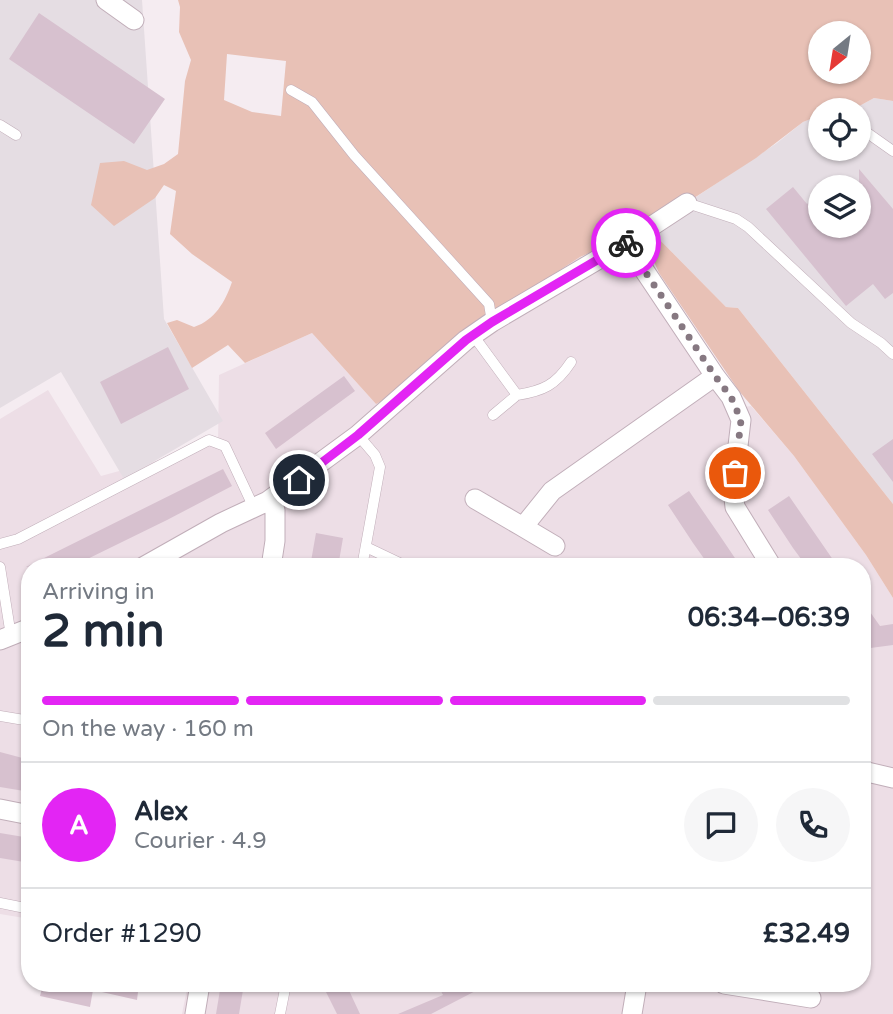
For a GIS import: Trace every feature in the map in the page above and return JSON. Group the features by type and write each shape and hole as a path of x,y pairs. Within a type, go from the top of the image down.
{"street":[{"path":"106,0 134,20"},
{"path":"159,558 261,505 358,435 473,335 687,203"},
{"path":"626,243 731,397 741,420 733,489 734,507 766,558"},
{"path":"523,527 552,491 715,376"},
{"path":"475,499 555,546"},
{"path":"261,505 275,510 272,558"},
{"path":"871,773 893,778"},
{"path":"0,809 21,813"},
{"path":"195,1014 199,992"},
{"path":"632,1014 636,992"},
{"path":"770,992 811,999"}],"lane":[{"path":"291,90 312,102 354,155 489,304 492,322"},
{"path":"0,125 16,135"},
{"path":"871,135 893,151"},
{"path":"687,203 736,219 748,227 851,323 893,354"},
{"path":"473,335 517,396"},
{"path":"492,415 517,396 559,381 571,362"},
{"path":"358,435 375,455 380,467 364,558"},
{"path":"0,544 18,539 209,440 225,446 261,505"},
{"path":"366,547 389,558"},
{"path":"0,568 5,638"},
{"path":"0,716 21,720"},
{"path":"0,903 21,907"},
{"path":"280,1014 284,992"}],"shaded area":[{"path":"0,0 142,0 164,319 223,421 124,479 61,372 0,408"},
{"path":"178,0 893,0 893,101 874,98 808,98 808,120 756,158 649,227 580,257 479,323 401,391 376,404 312,333 245,363 228,345 192,368 167,323 177,320 194,327 208,320 222,303 232,282 192,254 170,234 176,191 164,185 155,198 114,226 91,205 100,163 124,161 147,170 164,164 178,154 185,81 191,60 179,32","holes":["227,54 286,61 281,116 252,112 224,100"]},
{"path":"871,100 893,101 893,504 738,308 726,307 653,233 687,203 777,143 808,120 808,161 871,161"},
{"path":"653,233 726,307 738,308 893,504 893,598 871,563 871,558 868,558 794,456 739,391 659,273 653,258"},
{"path":"580,257 632,267 730,409 751,406 794,456 868,558 21,558 21,918 0,914 0,419 48,390 101,476 218,444 219,375 312,333 376,404 479,323"},
{"path":"871,563 893,598 893,1014 182,1014 186,992 871,992"}],"building":[{"path":"39,13 165,99 134,144 9,59"},
{"path":"871,183 893,209 893,293 885,299 873,284 846,306 766,209 793,187 807,204 808,238 871,238"},
{"path":"168,347 189,389 121,424 100,382"},
{"path":"344,376 355,391 276,449 265,433"},
{"path":"893,439 893,482 872,454"},
{"path":"223,469 232,486 89,558 44,558"},
{"path":"689,491 735,558 704,558 668,505"},
{"path":"789,496 832,558 800,558 768,510"},
{"path":"316,533 343,538 340,558 312,558"},
{"path":"871,613 880,626 893,624 893,645 871,648"},
{"path":"0,752 21,758 21,790 0,787"},
{"path":"0,833 21,836 21,862 0,858"},
{"path":"41,992 93,992 90,1007 40,996"},
{"path":"102,992 138,992 137,1000"},
{"path":"220,992 243,992 239,1014 216,1014"},
{"path":"326,992 350,992 360,1014 337,1014"},
{"path":"442,992 474,992 431,1014 398,1014 443,995"}],"way so far":[{"path":"626,243 731,397 741,420 735,473"}],"route":[{"path":"299,480 358,435 466,340 626,243"}]}
